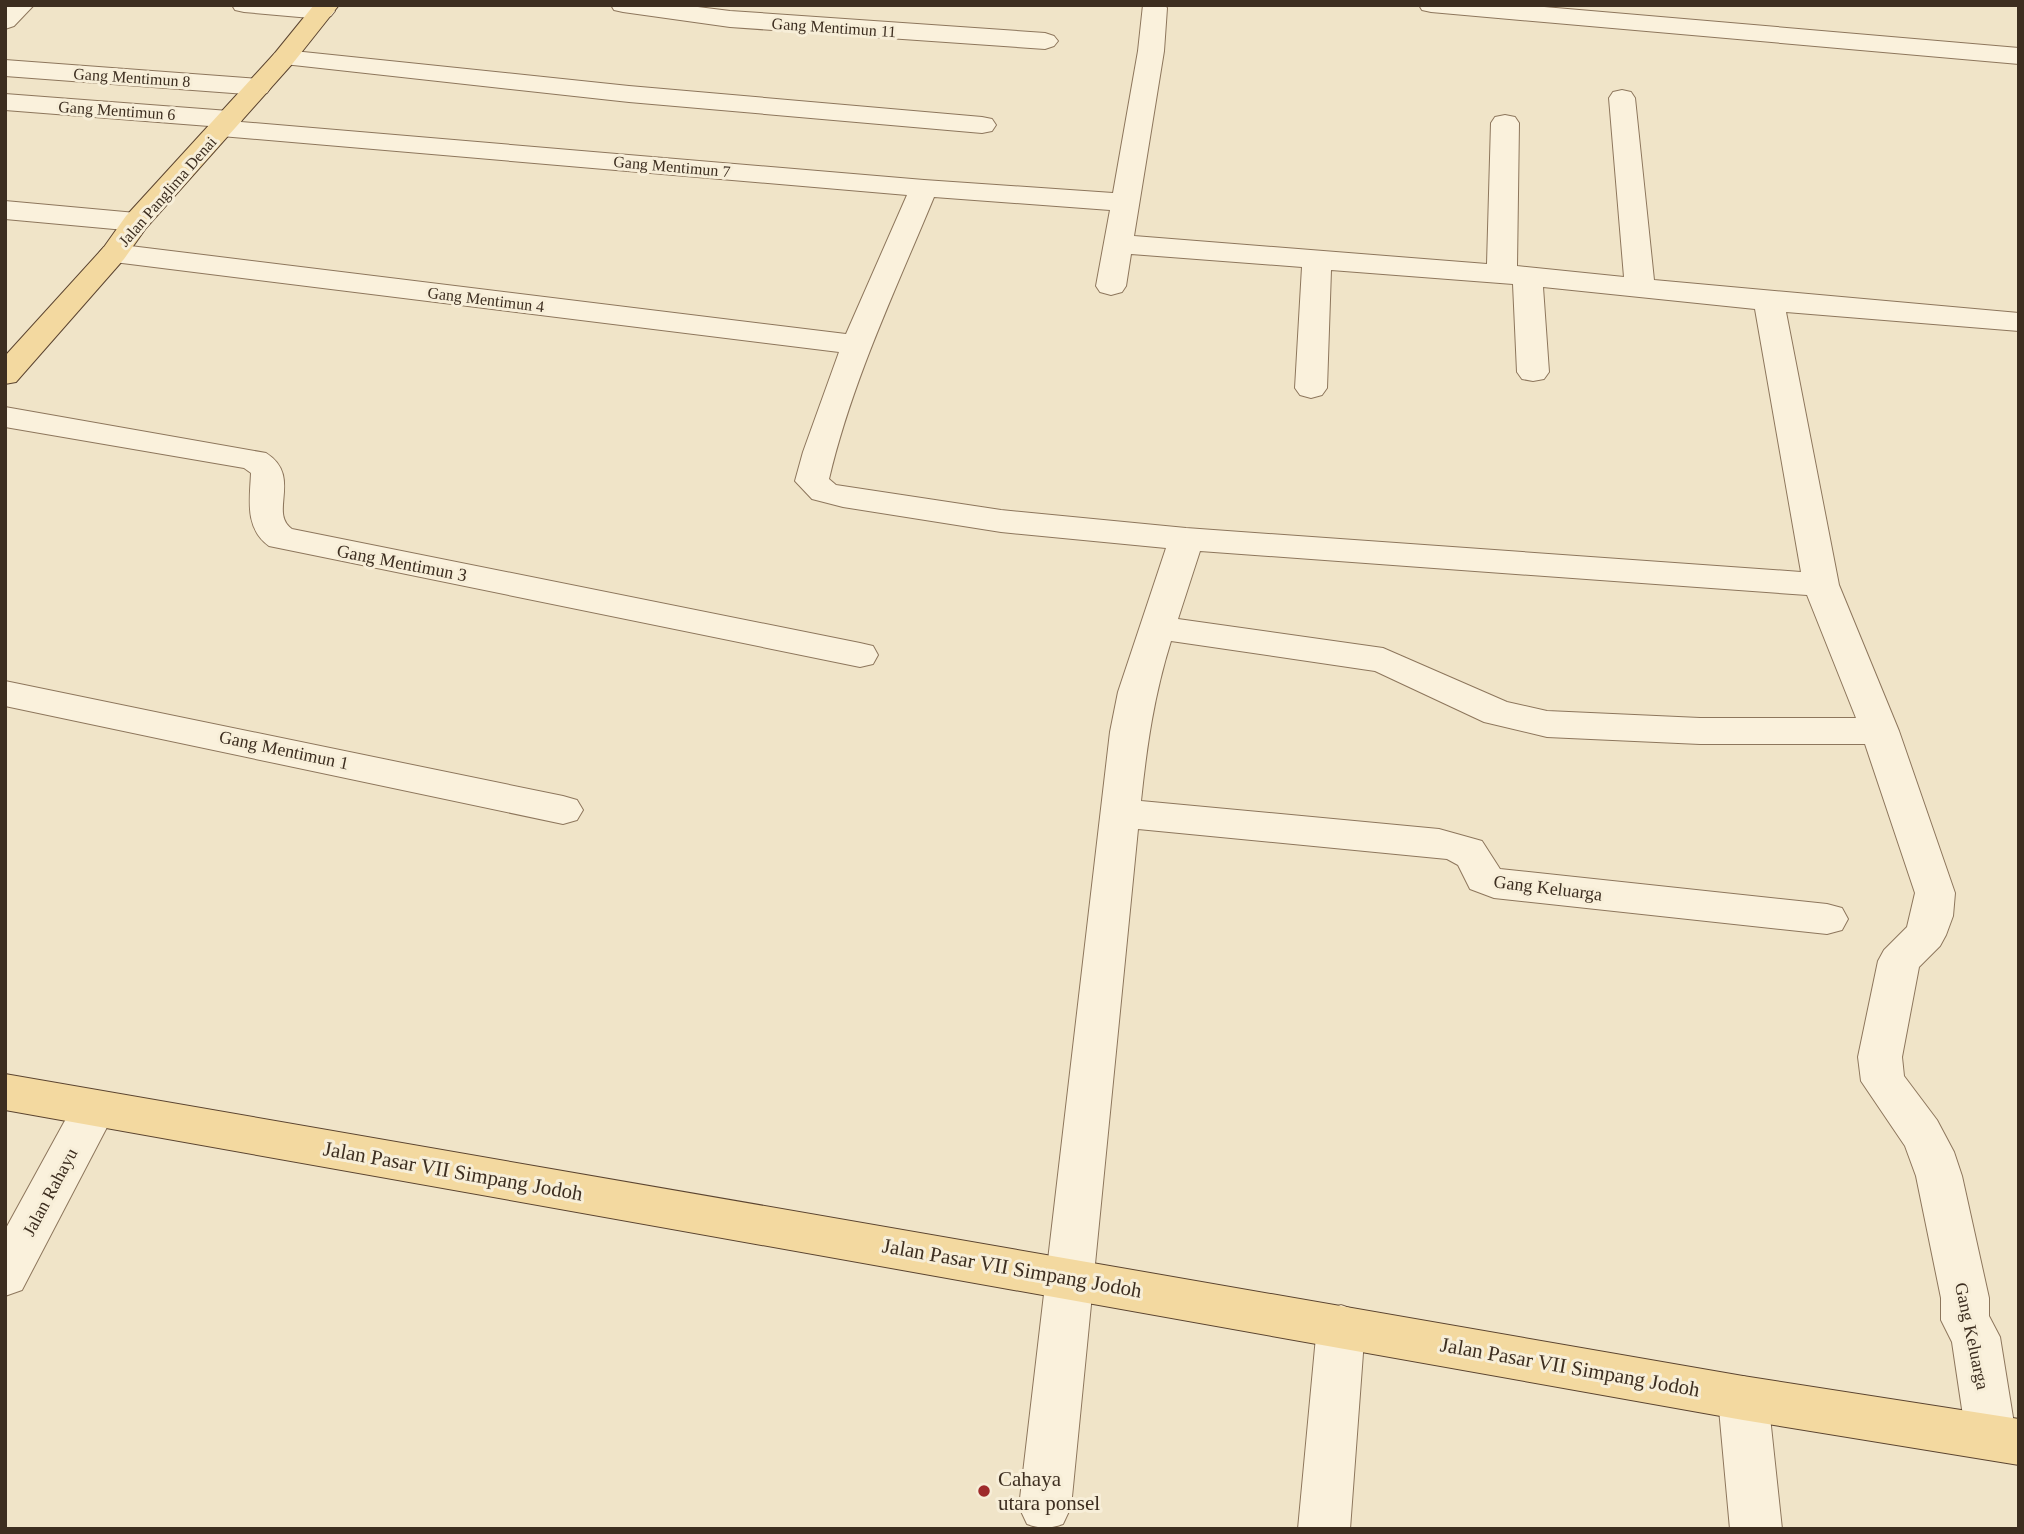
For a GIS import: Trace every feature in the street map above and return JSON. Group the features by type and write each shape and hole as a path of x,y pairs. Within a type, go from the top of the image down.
{"main road":[{"name":"Jalan Panglima Denai","path":"5,375 114,253 136,222 284,58 324,8"},
{"name":"Jalan Pasar VII Simpang Jodoh","path":"5,1092 1743,1398 2005,1439"}],"street":[{"path":"5,21 22,5"},
{"path":"244,5 324,8"},
{"name":"Gang Mentimun 11","path":"623,5 730,19 1045,41"},
{"path":"1431,5 1545,10 2019,56"},
{"path":"1111,286 1151,51 1154,8"},
{"path":"284,58 629,94 982,125"},
{"name":"Gang Mentimun 8","path":"5,68 258,87"},
{"path":"1622,98 1640,288"},
{"name":"Gang Mentimun 6","path":"5,102 225,123"},
{"name":"Gang Mentimun 7","path":"225,123 924,188 1124,202"},
{"path":"1504,123 1515,275 1533,372"},
{"path":"924,188 857,345 813,473 812,481 819,489 843,497 988,519 1186,539 1821,584"},
{"path":"5,210 136,222"},
{"path":"1119,244 1515,275 1769,301 2019,322"},
{"name":"Gang Mentimun 4","path":"114,253 857,345"},
{"path":"1311,388 1317,260"},
{"path":"1158,628 1383,660 1497,713 1546,724 1700,731 1880,731 1821,584 1769,301"},
{"name":"Gang Mentimun 3","path":"5,417 254,460 264,466 268,473 268,526 275,536 281,538 860,655"},
{"path":"1045,1507 1120,813 1137,692 1186,539"},
{"name":"Gang Mentimun 1","path":"5,693 563,810"},
{"name":"Gang Keluarga","path":"1880,731 1935,893 1933,916 1925,935 1899,961 1880,1057 1883,1081 1921,1133 1931,1152 1939,1176 1965,1298 1965,1320 1976,1337 2005,1439"},
{"name":"Gang Keluarga","path":"1120,813 1456,845 1470,854 1480,876 1494,883 1827,919"},
{"name":"Jalan Rahayu","path":"5,1276 95,1108"},
{"path":"1324,1529 1341,1326"},
{"path":"1743,1398 1756,1529"}],"place":[{"name":"Cahaya utara ponsel","path":"984,1491"}]}
